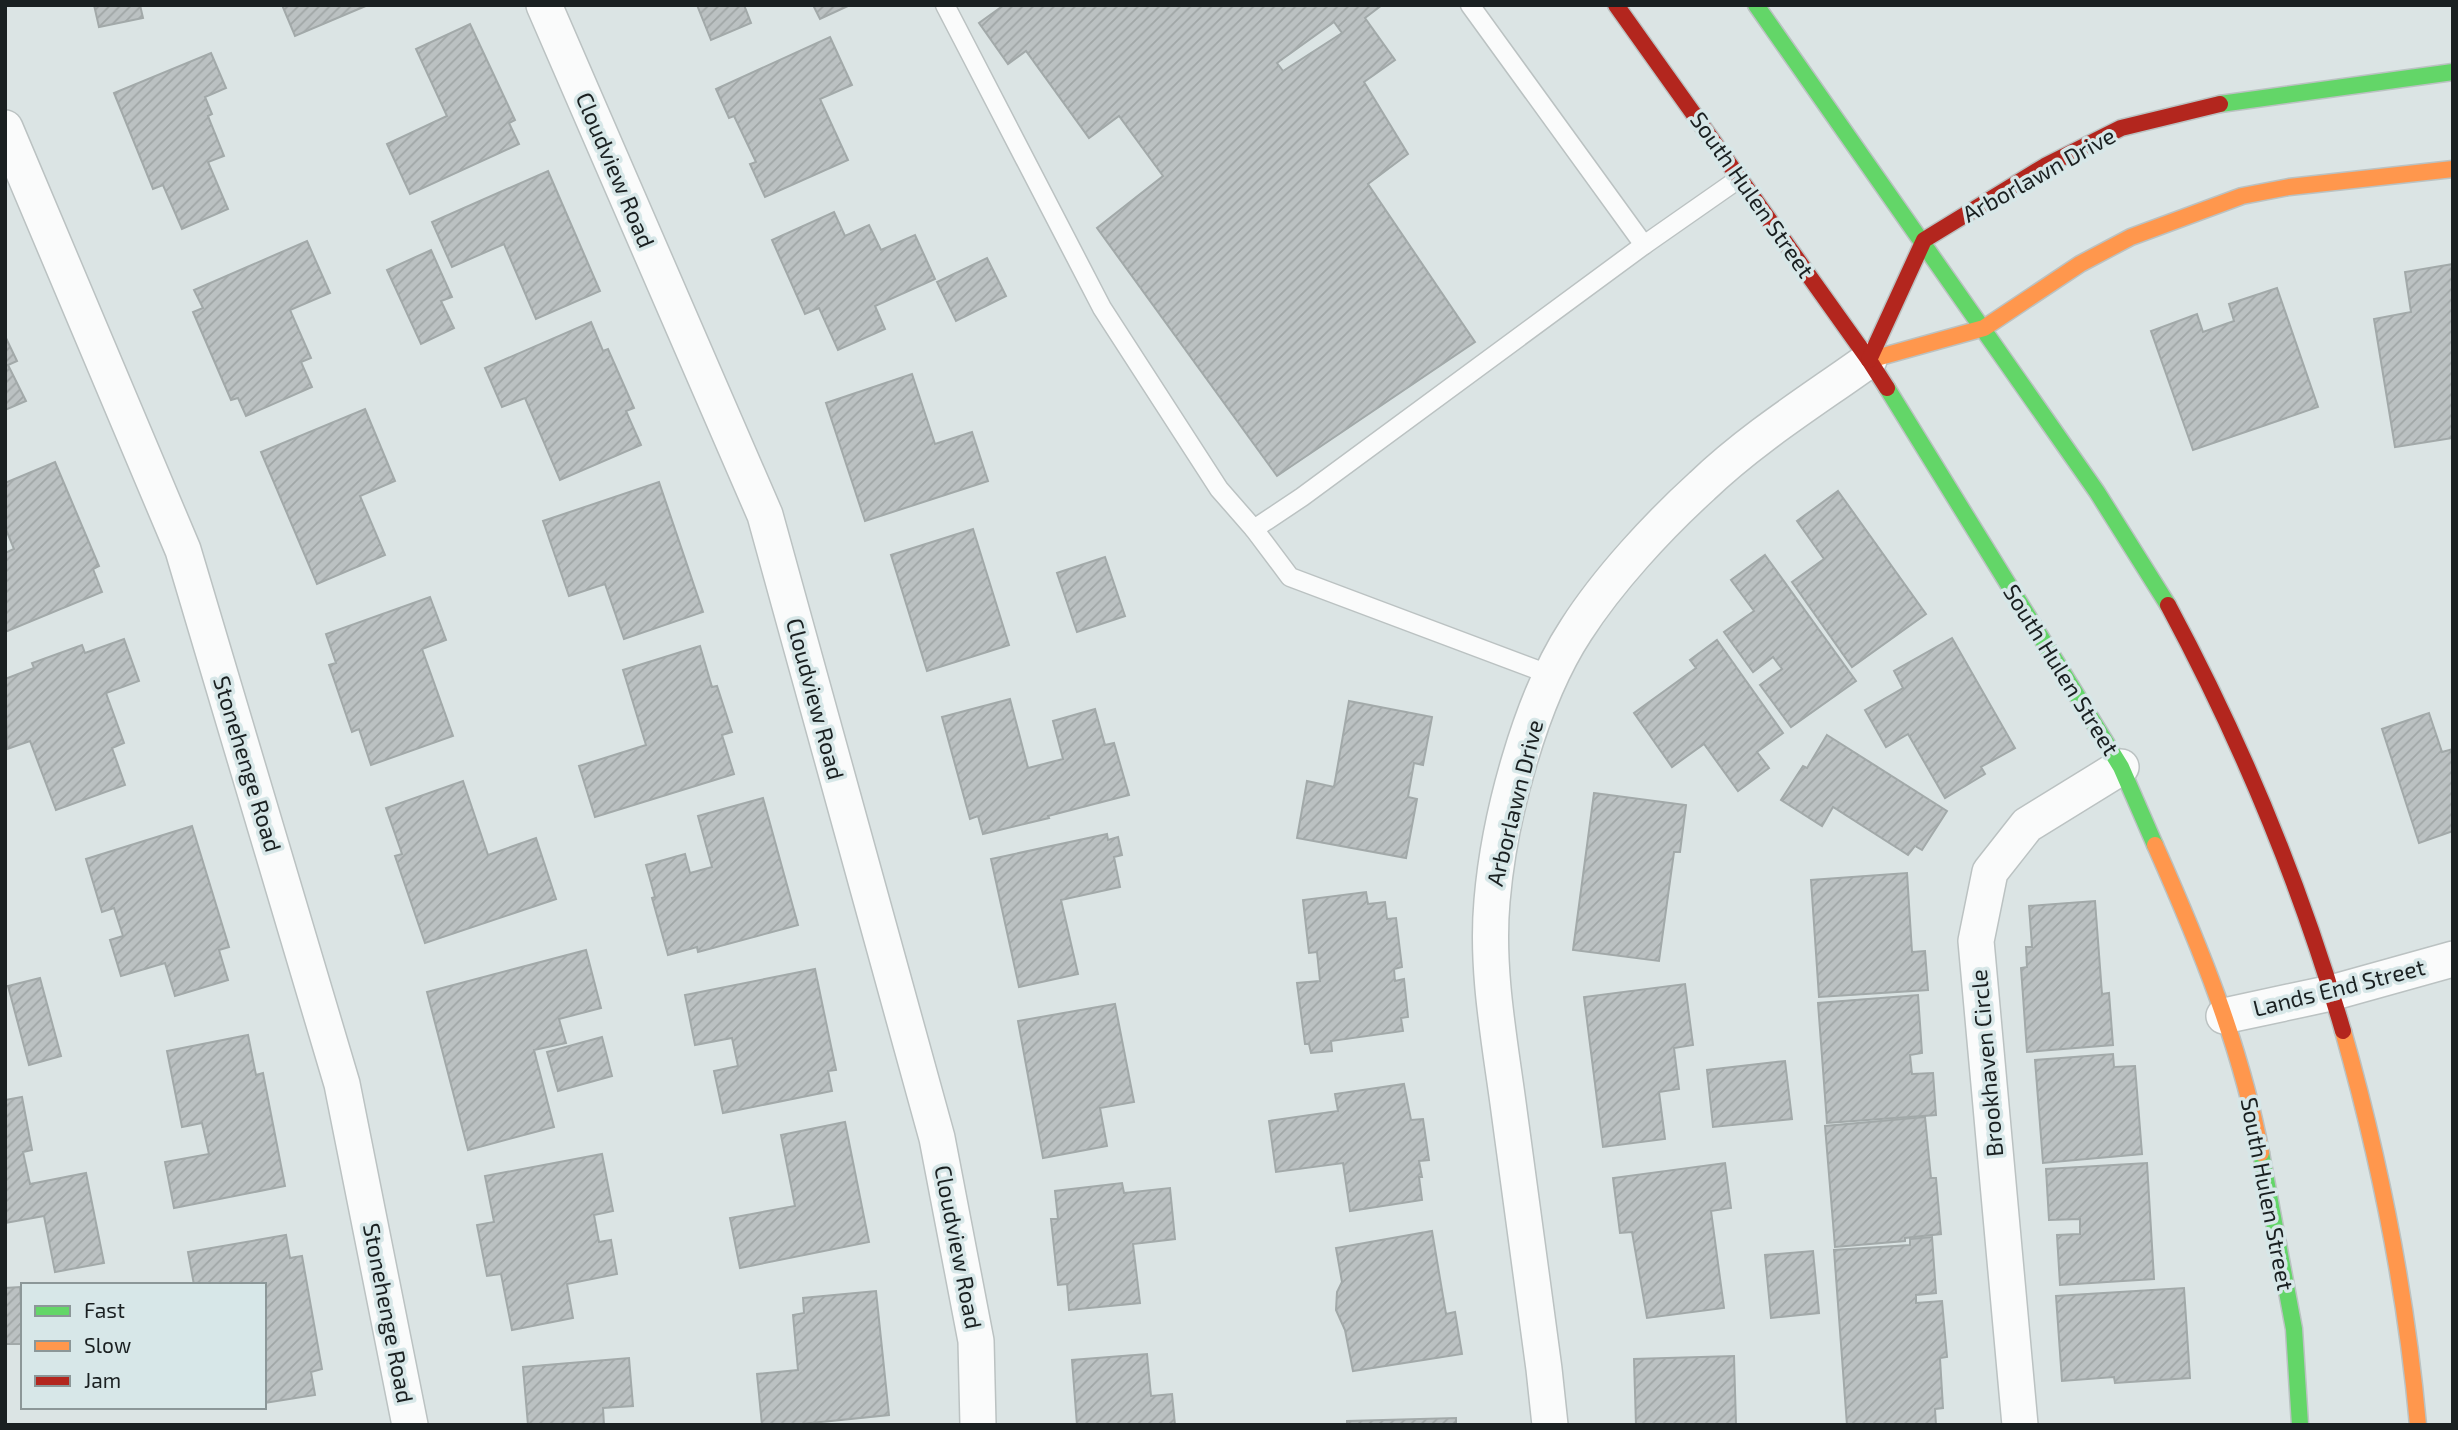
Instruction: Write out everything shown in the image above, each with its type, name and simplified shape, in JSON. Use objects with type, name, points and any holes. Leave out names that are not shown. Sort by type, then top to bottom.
[{"type":"main road","name":"South Hulen Street","points":[[1616,5],[1869,360],[2120,767],[2194,934],[2224,1016],[2255,1116],[2292,1316],[2300,1425]]},
{"type":"main road","points":[[1756,5],[1924,240],[2135,549],[2190,646],[2266,806],[2299,891],[2364,1102],[2401,1274],[2418,1425]]},
{"type":"main road","name":"Arborlawn Drive","points":[[1869,360],[1924,240],[2045,166],[2121,128],[2235,100],[2453,72]]},
{"type":"main road","name":"Arborlawn Drive","points":[[1869,360],[1984,328],[2080,264],[2131,237],[2242,196],[2289,187],[2453,169]]},
{"type":"street","name":"Cloudview Road","points":[[544,5],[765,515],[937,1138],[976,1341],[978,1425]]},
{"type":"street","name":"Stonehenge Road","points":[[5,128],[183,550],[342,1084],[410,1425]]},
{"type":"street","name":"Arborlawn Drive","points":[[1550,1425],[1491,961],[1491,903],[1498,852],[1532,721],[1551,675],[1576,629],[1659,527],[1735,456],[1869,360]]},
{"type":"street","name":"Brookhaven Circle","points":[[2020,1425],[1976,941],[1990,872],[2027,825],[2120,767]]},
{"type":"street","name":"Lands End Street","points":[[2224,1016],[2331,993],[2453,959]]},
{"type":"lane","points":[[945,5],[1102,308],[1219,489],[1254,529],[1290,577],[1551,675]]},
{"type":"lane","points":[[1470,5],[1644,245]]},
{"type":"lane","points":[[1254,529],[1303,497],[1644,245],[1740,178]]},
{"type":"building","points":[[94,5],[140,5],[143,18],[99,27]]},
{"type":"building","points":[[282,5],[368,5],[295,36]]},
{"type":"building","points":[[697,5],[744,5],[751,23],[711,40]]},
{"type":"building","points":[[813,5],[850,5],[820,19]]},
{"type":"building","points":[[1004,5],[1382,5],[1365,18],[1395,60],[1364,82],[1408,154],[1368,184],[1475,342],[1277,476],[1097,228],[1163,176],[1119,116],[1089,138],[1026,51],[1008,64],[979,23]],"holes":[[[1334,22],[1342,33],[1283,71],[1277,63]]]},
{"type":"building","points":[[470,24],[515,120],[509,123],[519,144],[410,194],[387,144],[447,116],[416,49]]},
{"type":"building","points":[[830,37],[852,85],[820,99],[848,160],[765,197],[750,164],[756,162],[734,116],[729,118],[716,89]]},
{"type":"building","points":[[211,53],[226,88],[205,97],[212,114],[208,116],[224,156],[208,162],[228,209],[182,229],[163,185],[153,189],[114,93]]},
{"type":"building","points":[[548,171],[600,291],[536,319],[504,244],[452,267],[432,222]]},
{"type":"building","points":[[834,212],[845,236],[869,225],[881,250],[915,235],[935,279],[875,306],[885,329],[838,350],[819,308],[805,314],[772,240]]},
{"type":"building","points":[[307,241],[330,293],[290,310],[311,358],[301,362],[312,387],[246,416],[238,398],[231,400],[193,312],[203,308],[194,290]]},
{"type":"building","points":[[431,250],[452,297],[441,301],[454,328],[421,344],[387,270]]},
{"type":"building","points":[[987,258],[1006,296],[956,321],[937,282]]},
{"type":"building","points":[[2453,264],[2453,438],[2395,447],[2374,319],[2411,312],[2405,272]]},
{"type":"building","points":[[2277,288],[2318,407],[2193,450],[2151,331],[2197,314],[2203,332],[2234,321],[2229,304]]},
{"type":"building","points":[[591,322],[603,351],[608,349],[634,408],[626,411],[641,445],[560,480],[525,398],[502,407],[485,368]]},
{"type":"building","points":[[5,336],[17,361],[8,365],[26,401],[5,410]]},
{"type":"building","points":[[912,374],[935,444],[972,432],[988,481],[865,521],[826,403]]},
{"type":"building","points":[[365,409],[395,481],[360,496],[385,555],[317,584],[261,452]]},
{"type":"building","points":[[55,462],[99,566],[93,569],[102,592],[5,632],[5,553],[14,549],[5,527],[5,483]]},
{"type":"building","points":[[659,482],[703,612],[624,639],[605,584],[569,596],[543,521]]},
{"type":"building","points":[[1838,491],[1926,614],[1852,667],[1792,582],[1824,559],[1797,521]]},
{"type":"building","points":[[973,529],[1009,645],[927,671],[891,555]]},
{"type":"building","points":[[1765,555],[1856,681],[1791,727],[1760,685],[1782,669],[1773,657],[1753,672],[1724,632],[1754,611],[1731,580]]},
{"type":"building","points":[[1105,557],[1125,616],[1077,632],[1057,573]]},
{"type":"building","points":[[430,597],[446,640],[422,649],[453,736],[371,765],[359,729],[352,732],[329,665],[336,663],[326,634]]},
{"type":"building","points":[[1952,638],[2015,748],[1981,767],[1985,774],[1945,798],[1908,734],[1886,747],[1865,710],[1903,688],[1894,671]]},
{"type":"building","points":[[124,639],[139,681],[106,693],[124,743],[112,748],[125,785],[56,810],[30,741],[7,749],[5,679],[34,668],[32,663],[82,645],[85,653]]},
{"type":"building","points":[[1717,640],[1783,733],[1757,752],[1769,768],[1738,791],[1704,744],[1672,767],[1634,713],[1696,668],[1690,660]]},
{"type":"building","points":[[700,646],[712,687],[717,686],[732,732],[722,735],[734,774],[595,817],[579,766],[646,745],[623,670]]},
{"type":"building","points":[[1010,699],[1028,768],[1063,759],[1053,721],[1095,709],[1105,745],[1114,743],[1129,795],[983,834],[978,816],[970,819],[942,717]]},
{"type":"building","points":[[1349,701],[1432,717],[1423,765],[1414,763],[1408,797],[1417,799],[1406,858],[1297,838],[1307,781],[1334,787]]},
{"type":"building","points":[[2429,713],[2442,752],[2453,749],[2453,831],[2419,843],[2382,729]]},
{"type":"building","points":[[1827,735],[1947,811],[1922,850],[1915,846],[1908,855],[1833,807],[1822,826],[1781,800],[1803,766],[1807,768]]},
{"type":"building","points":[[463,781],[488,855],[536,838],[556,899],[425,943],[395,856],[402,854],[386,808]]},
{"type":"building","points":[[1594,793],[1686,805],[1680,852],[1674,852],[1659,961],[1573,950]]},
{"type":"building","points":[[763,798],[798,925],[698,952],[697,947],[668,955],[646,865],[685,854],[690,873],[712,867],[698,816]]},
{"type":"building","points":[[192,826],[229,947],[219,950],[228,980],[175,996],[165,963],[121,976],[110,940],[123,936],[114,908],[102,912],[86,859]]},
{"type":"building","points":[[1107,834],[1108,840],[1118,837],[1122,855],[1114,857],[1120,887],[1061,900],[1078,974],[1019,987],[991,859]]},
{"type":"building","points":[[1907,873],[1912,952],[1925,951],[1928,990],[1819,997],[1811,880]]},
{"type":"building","points":[[1366,892],[1368,904],[1385,902],[1387,919],[1396,918],[1402,967],[1394,969],[1395,981],[1404,979],[1408,1017],[1401,1018],[1403,1031],[1331,1041],[1332,1051],[1311,1053],[1309,1044],[1305,1044],[1297,983],[1320,981],[1317,952],[1309,953],[1303,900]]},
{"type":"building","points":[[2095,901],[2102,994],[2109,993],[2113,1045],[2027,1052],[2021,968],[2027,967],[2026,947],[2032,947],[2029,906]]},
{"type":"building","points":[[586,950],[601,1008],[559,1019],[566,1043],[534,1050],[554,1127],[468,1150],[427,992]]},
{"type":"building","points":[[815,969],[836,1070],[828,1071],[832,1091],[723,1113],[714,1071],[738,1066],[732,1038],[695,1045],[685,995]]},
{"type":"building","points":[[40,978],[61,1056],[29,1065],[8,986]]},
{"type":"building","points":[[1685,984],[1693,1045],[1674,1048],[1679,1089],[1659,1092],[1665,1139],[1603,1147],[1584,997]]},
{"type":"building","points":[[1918,995],[1922,1053],[1910,1055],[1912,1074],[1933,1073],[1936,1115],[1827,1123],[1818,1003]]},
{"type":"building","points":[[1115,1004],[1134,1102],[1100,1108],[1107,1146],[1043,1158],[1018,1021]]},
{"type":"building","points":[[248,1035],[256,1075],[263,1073],[285,1186],[174,1208],[165,1162],[209,1154],[202,1123],[182,1127],[167,1051]]},
{"type":"building","points":[[602,1037],[612,1076],[558,1091],[547,1052]]},
{"type":"building","points":[[2113,1054],[2114,1067],[2135,1066],[2142,1154],[2043,1163],[2035,1060]]},
{"type":"building","points":[[1785,1061],[1792,1119],[1713,1127],[1707,1070]]},
{"type":"building","points":[[1404,1084],[1411,1120],[1423,1119],[1429,1160],[1419,1161],[1422,1200],[1350,1211],[1343,1163],[1276,1172],[1269,1121],[1338,1111],[1335,1094]]},
{"type":"building","points":[[22,1097],[32,1150],[23,1152],[30,1184],[86,1173],[104,1263],[55,1272],[44,1216],[5,1223],[5,1100]]},
{"type":"building","points":[[1925,1117],[1931,1178],[1936,1178],[1941,1234],[1905,1238],[1905,1241],[1835,1247],[1825,1126]]},
{"type":"building","points":[[845,1122],[869,1242],[740,1268],[730,1218],[795,1206],[781,1135]]},
{"type":"building","points":[[602,1154],[613,1211],[594,1215],[599,1242],[611,1240],[617,1274],[567,1284],[573,1318],[512,1330],[501,1274],[487,1276],[477,1225],[494,1222],[485,1176]]},
{"type":"building","points":[[1725,1163],[1731,1208],[1711,1211],[1724,1308],[1647,1318],[1632,1232],[1620,1233],[1613,1178]]},
{"type":"building","points":[[2147,1163],[2154,1279],[2060,1285],[2057,1235],[2080,1234],[2080,1219],[2049,1220],[2046,1169]]},
{"type":"building","points":[[1122,1183],[1124,1193],[1170,1188],[1175,1239],[1133,1244],[1140,1303],[1069,1310],[1067,1284],[1058,1285],[1051,1219],[1058,1219],[1055,1191]]},
{"type":"building","points":[[1432,1231],[1446,1314],[1455,1312],[1462,1354],[1353,1371],[1345,1330],[1336,1310],[1337,1292],[1342,1282],[1336,1248]]},
{"type":"building","points":[[286,1235],[290,1258],[302,1256],[322,1369],[311,1372],[315,1395],[266,1403],[266,1283],[194,1283],[188,1252]]},
{"type":"building","points":[[1932,1237],[1936,1293],[1916,1295],[1916,1303],[1942,1301],[1947,1357],[1940,1358],[1943,1408],[1935,1409],[1936,1425],[1847,1425],[1834,1250],[1910,1245],[1910,1239]]},
{"type":"building","points":[[1813,1251],[1819,1313],[1771,1318],[1765,1255]]},
{"type":"building","points":[[20,1287],[21,1344],[5,1344],[5,1288]]},
{"type":"building","points":[[2184,1288],[2190,1378],[2115,1383],[2114,1377],[2062,1381],[2056,1296]]},
{"type":"building","points":[[876,1291],[889,1415],[792,1425],[762,1425],[757,1374],[798,1370],[793,1315],[804,1313],[803,1298]]},
{"type":"building","points":[[1147,1354],[1151,1396],[1172,1394],[1175,1425],[1077,1425],[1072,1360]]},
{"type":"building","points":[[1734,1356],[1736,1425],[1636,1425],[1634,1359]]},
{"type":"building","points":[[629,1358],[633,1406],[603,1408],[604,1425],[528,1425],[523,1367]]},
{"type":"building","points":[[1456,1418],[1456,1425],[1347,1425],[1347,1421]]},
{"type":"traffic: fast","points":[[1756,5],[2097,492],[2168,605]]},
{"type":"traffic: fast","points":[[2220,104],[2453,72]]},
{"type":"traffic: fast","points":[[1887,388],[2121,767],[2155,845]]},
{"type":"traffic: fast","points":[[2261,1153],[2294,1329],[2300,1425]]},
{"type":"traffic: slow","points":[[1869,360],[1984,328],[2080,264],[2131,237],[2242,196],[2289,187],[2453,169]]},
{"type":"traffic: slow","points":[[2155,845],[2217,996],[2253,1113],[2261,1153]]},
{"type":"traffic: slow","points":[[2343,1031],[2369,1129],[2390,1226],[2418,1425]]},
{"type":"traffic: jam","points":[[1616,5],[1887,388]]},
{"type":"traffic: jam","points":[[1869,360],[1924,240],[2045,166],[2121,128],[2220,104]]},
{"type":"traffic: jam","points":[[2168,605],[2220,708],[2267,814],[2308,921],[2343,1031]]}]
